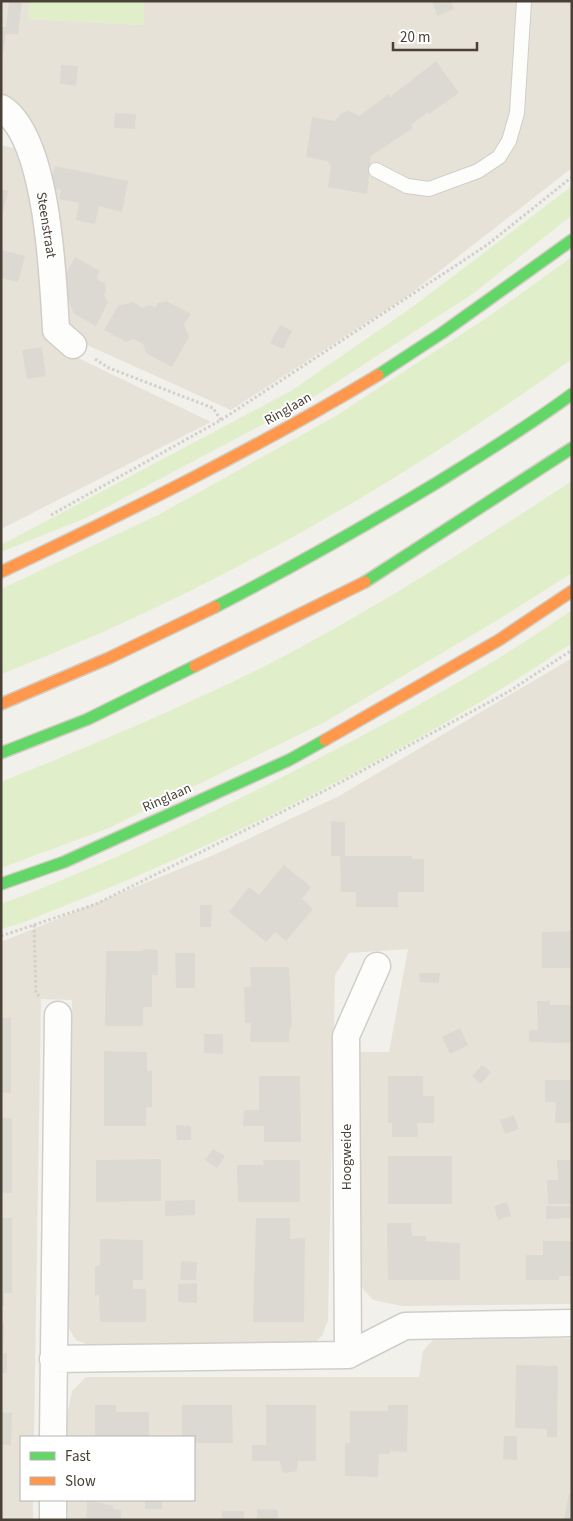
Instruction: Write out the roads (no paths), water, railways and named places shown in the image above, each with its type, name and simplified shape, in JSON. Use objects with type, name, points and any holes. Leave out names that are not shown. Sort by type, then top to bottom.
[{"type":"main road","name":"Ringlaan","points":[[1,572],[140,507],[280,431],[399,362],[572,240]]},
{"type":"main road","points":[[1,704],[66,679],[210,611],[340,540],[455,471],[572,394]]},
{"type":"main road","points":[[1,753],[88,719],[369,580],[572,448]]},
{"type":"main road","name":"Ringlaan","points":[[1,884],[64,862],[288,760],[499,640],[572,591]]},
{"type":"street","name":"Steenstraat","points":[[1,108],[11,114],[26,140],[40,186],[50,238],[56,330],[73,345]]},
{"type":"street","name":"Hoogweide","points":[[348,1355],[346,1036],[377,966]]},
{"type":"street","points":[[53,1436],[58,1015]]},
{"type":"street","points":[[53,1359],[348,1355],[405,1326],[572,1323]]},
{"type":"street","points":[[53,1501],[53,1520]]},
{"type":"lane","points":[[376,170],[407,186],[429,188],[478,171],[499,157],[509,141],[517,112],[524,1]]}]
